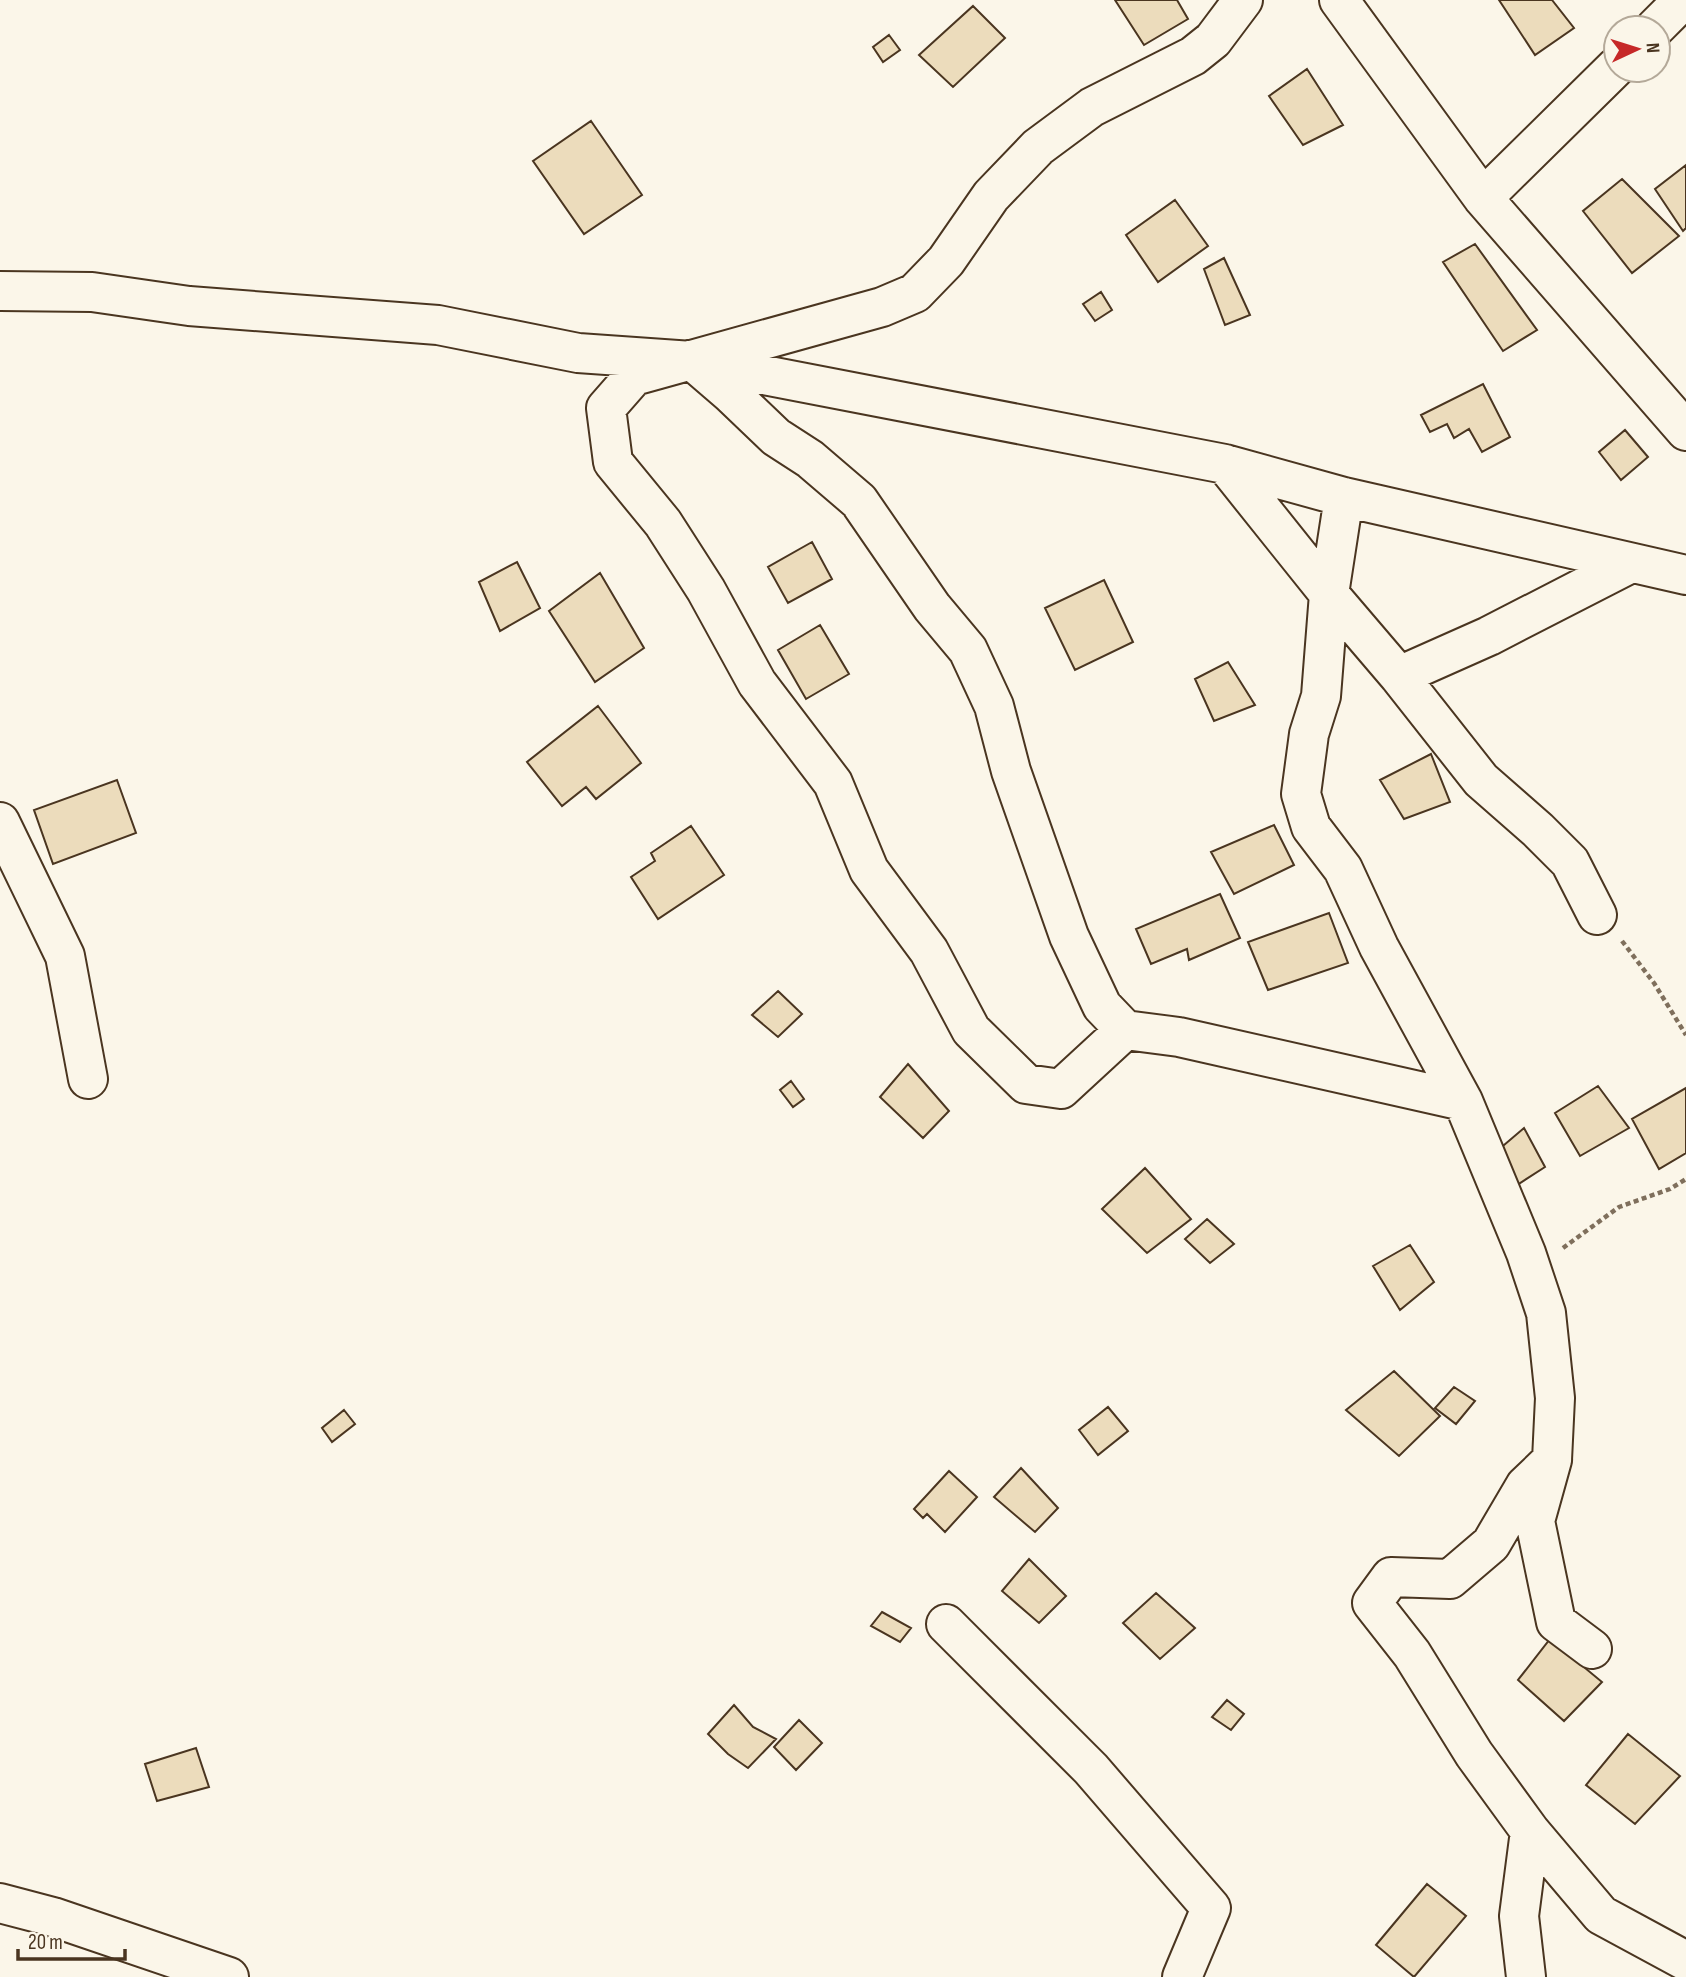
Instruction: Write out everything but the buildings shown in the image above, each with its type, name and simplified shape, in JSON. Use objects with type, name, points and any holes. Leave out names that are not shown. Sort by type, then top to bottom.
[{"type":"street","points":[[1125,1030],[1061,1089],[1026,1084],[971,1030],[929,951],[869,870],[833,783],[757,683],[706,590],[663,523],[613,463],[606,408],[634,376],[882,307],[915,293],[946,261],[991,196],[1038,147],[1092,107],[1193,56],[1213,40],[1243,0]]},
{"type":"street","points":[[1339,0],[1483,198],[1686,431]]},
{"type":"street","points":[[1670,14],[1683,2]]},
{"type":"street","points":[[1483,198],[1602,80]]},
{"type":"street","points":[[0,291],[92,292],[190,306],[438,325],[578,353],[692,361],[1225,464],[1344,497],[1686,575]]},
{"type":"street","points":[[692,361],[776,437],[810,459],[859,501],[932,607],[968,650],[994,706],[1011,771],[1069,936],[1102,1006],[1125,1030],[1179,1037],[1463,1101]]},
{"type":"street","points":[[1225,464],[1481,780],[1570,862],[1597,915]]},
{"type":"street","points":[[1344,497],[1329,594],[1321,696],[1309,734],[1301,794],[1311,827],[1343,870],[1379,947],[1463,1101],[1534,1276],[1546,1313],[1555,1398],[1552,1460],[1535,1521],[1556,1622],[1592,1649]]},
{"type":"street","points":[[1399,676],[1489,636],[1631,563]]},
{"type":"street","points":[[0,822],[65,956],[88,1079]]},
{"type":"street","points":[[1552,1460],[1525,1486],[1491,1544],[1450,1579],[1391,1577],[1372,1603],[1412,1654],[1474,1754],[1530,1830],[1601,1915],[1686,1961]]},
{"type":"street","points":[[946,1624],[1091,1769],[1210,1909],[1182,1977]]},
{"type":"street","points":[[1526,1977],[1519,1916],[1530,1830]]},
{"type":"street","points":[[0,1903],[53,1917],[229,1977]]},
{"type":"path","points":[[1597,915],[1654,983],[1686,1035]]},
{"type":"path","points":[[1534,1276],[1558,1251],[1619,1207],[1670,1189],[1686,1179]]}]
